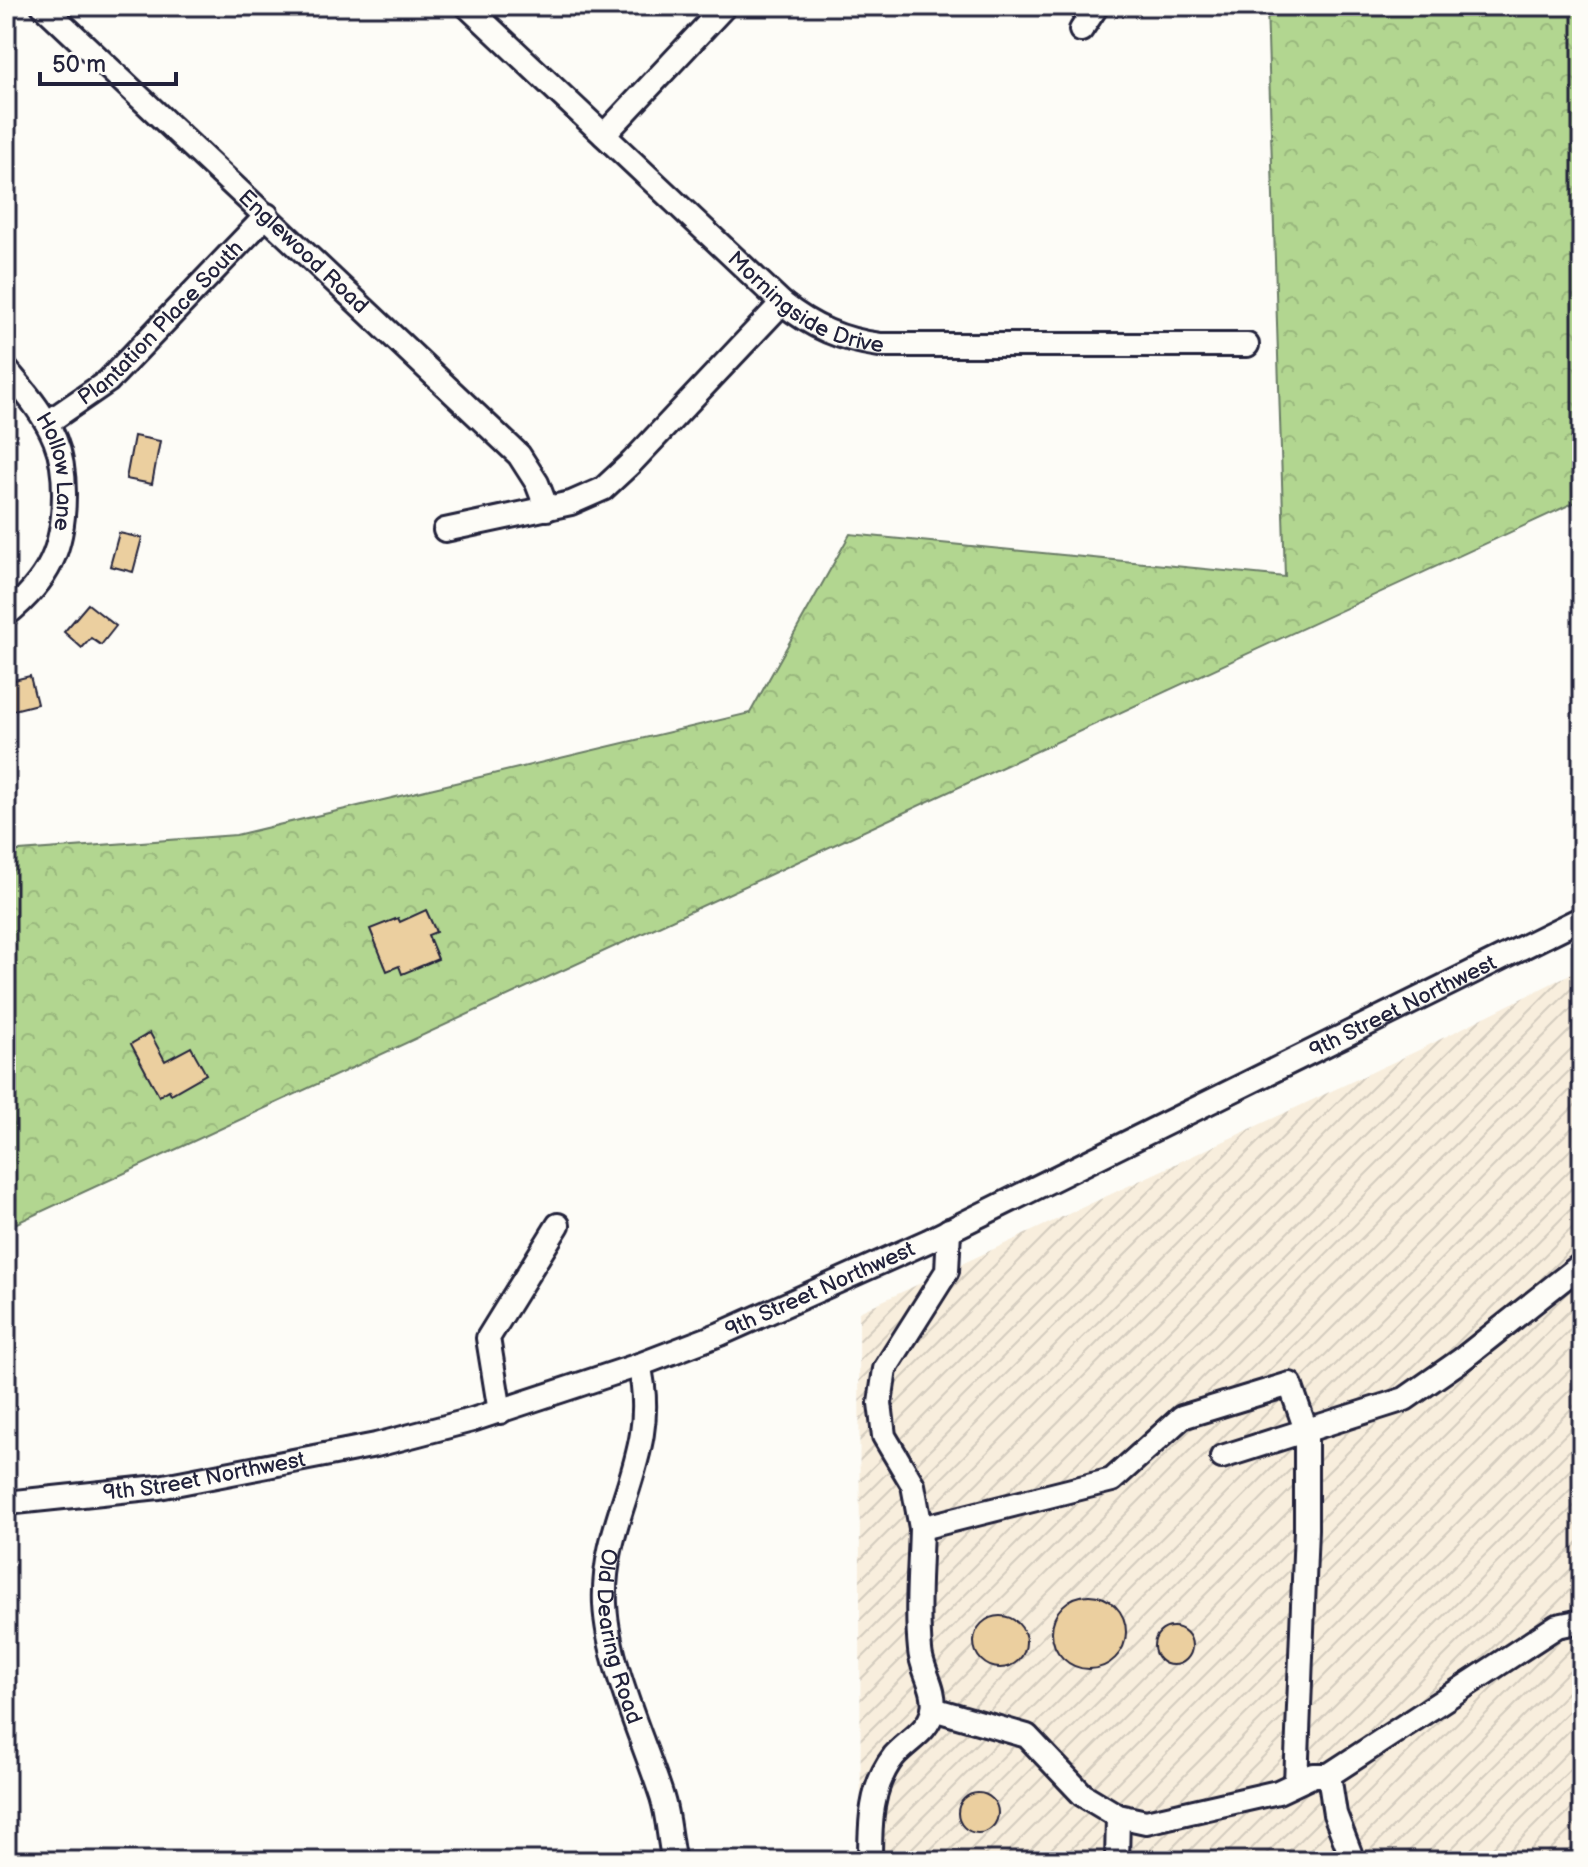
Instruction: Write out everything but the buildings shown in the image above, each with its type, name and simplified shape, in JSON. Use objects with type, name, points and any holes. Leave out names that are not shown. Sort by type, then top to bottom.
[{"type":"street","name":"Englewood Road","points":[[43,6],[519,455],[537,483],[547,509]]},
{"type":"street","name":"Morningside Drive","points":[[467,6],[782,303],[801,319],[827,332],[857,342],[880,345],[1247,345]]},
{"type":"street","points":[[604,135],[725,6]]},
{"type":"street","points":[[1081,30],[1097,6]]},
{"type":"street","name":"Plantation Place South","points":[[47,423],[108,381],[267,215]]},
{"type":"street","points":[[445,530],[547,509],[588,496],[615,479],[782,303]]},
{"type":"street","name":"Hollow Lane","points":[[6,369],[47,423],[56,442],[63,471],[64,521],[56,555],[38,584],[6,615]]},
{"type":"street","name":"9th Street Northwest","points":[[6,1503],[159,1487],[376,1445],[500,1412],[639,1365],[845,1280],[1582,918]]},
{"type":"street","points":[[500,1412],[488,1338],[558,1225]]},
{"type":"street","points":[[870,1861],[869,1820],[882,1775],[896,1754],[926,1726],[933,1709],[932,1691],[920,1654],[921,1528],[913,1485],[884,1436],[880,1403],[885,1369],[947,1271],[949,1230]]},
{"type":"street","points":[[1222,1457],[1405,1399],[1428,1385],[1582,1264]]},
{"type":"street","name":"Old Dearing Road","points":[[639,1365],[645,1404],[641,1449],[609,1547],[605,1606],[620,1677],[663,1799],[673,1857]]},
{"type":"street","points":[[921,1528],[1112,1480],[1182,1417],[1290,1384],[1306,1430],[1306,1529],[1296,1783]]},
{"type":"street","points":[[933,1709],[1027,1736],[1083,1795],[1118,1816],[1146,1822],[1278,1792],[1314,1775],[1329,1775],[1557,1626],[1582,1621]]},
{"type":"street","points":[[1329,1775],[1335,1814],[1353,1861]]},
{"type":"street","points":[[1117,1861],[1118,1816]]},
{"type":"shaded area","points":[[1582,968],[1582,1861],[861,1861],[859,1312],[1417,1051]]},
{"type":"green space","points":[[1267,6],[1582,6],[1582,499],[6,1228],[6,852],[236,835],[750,713],[850,534],[1285,577]]}]
